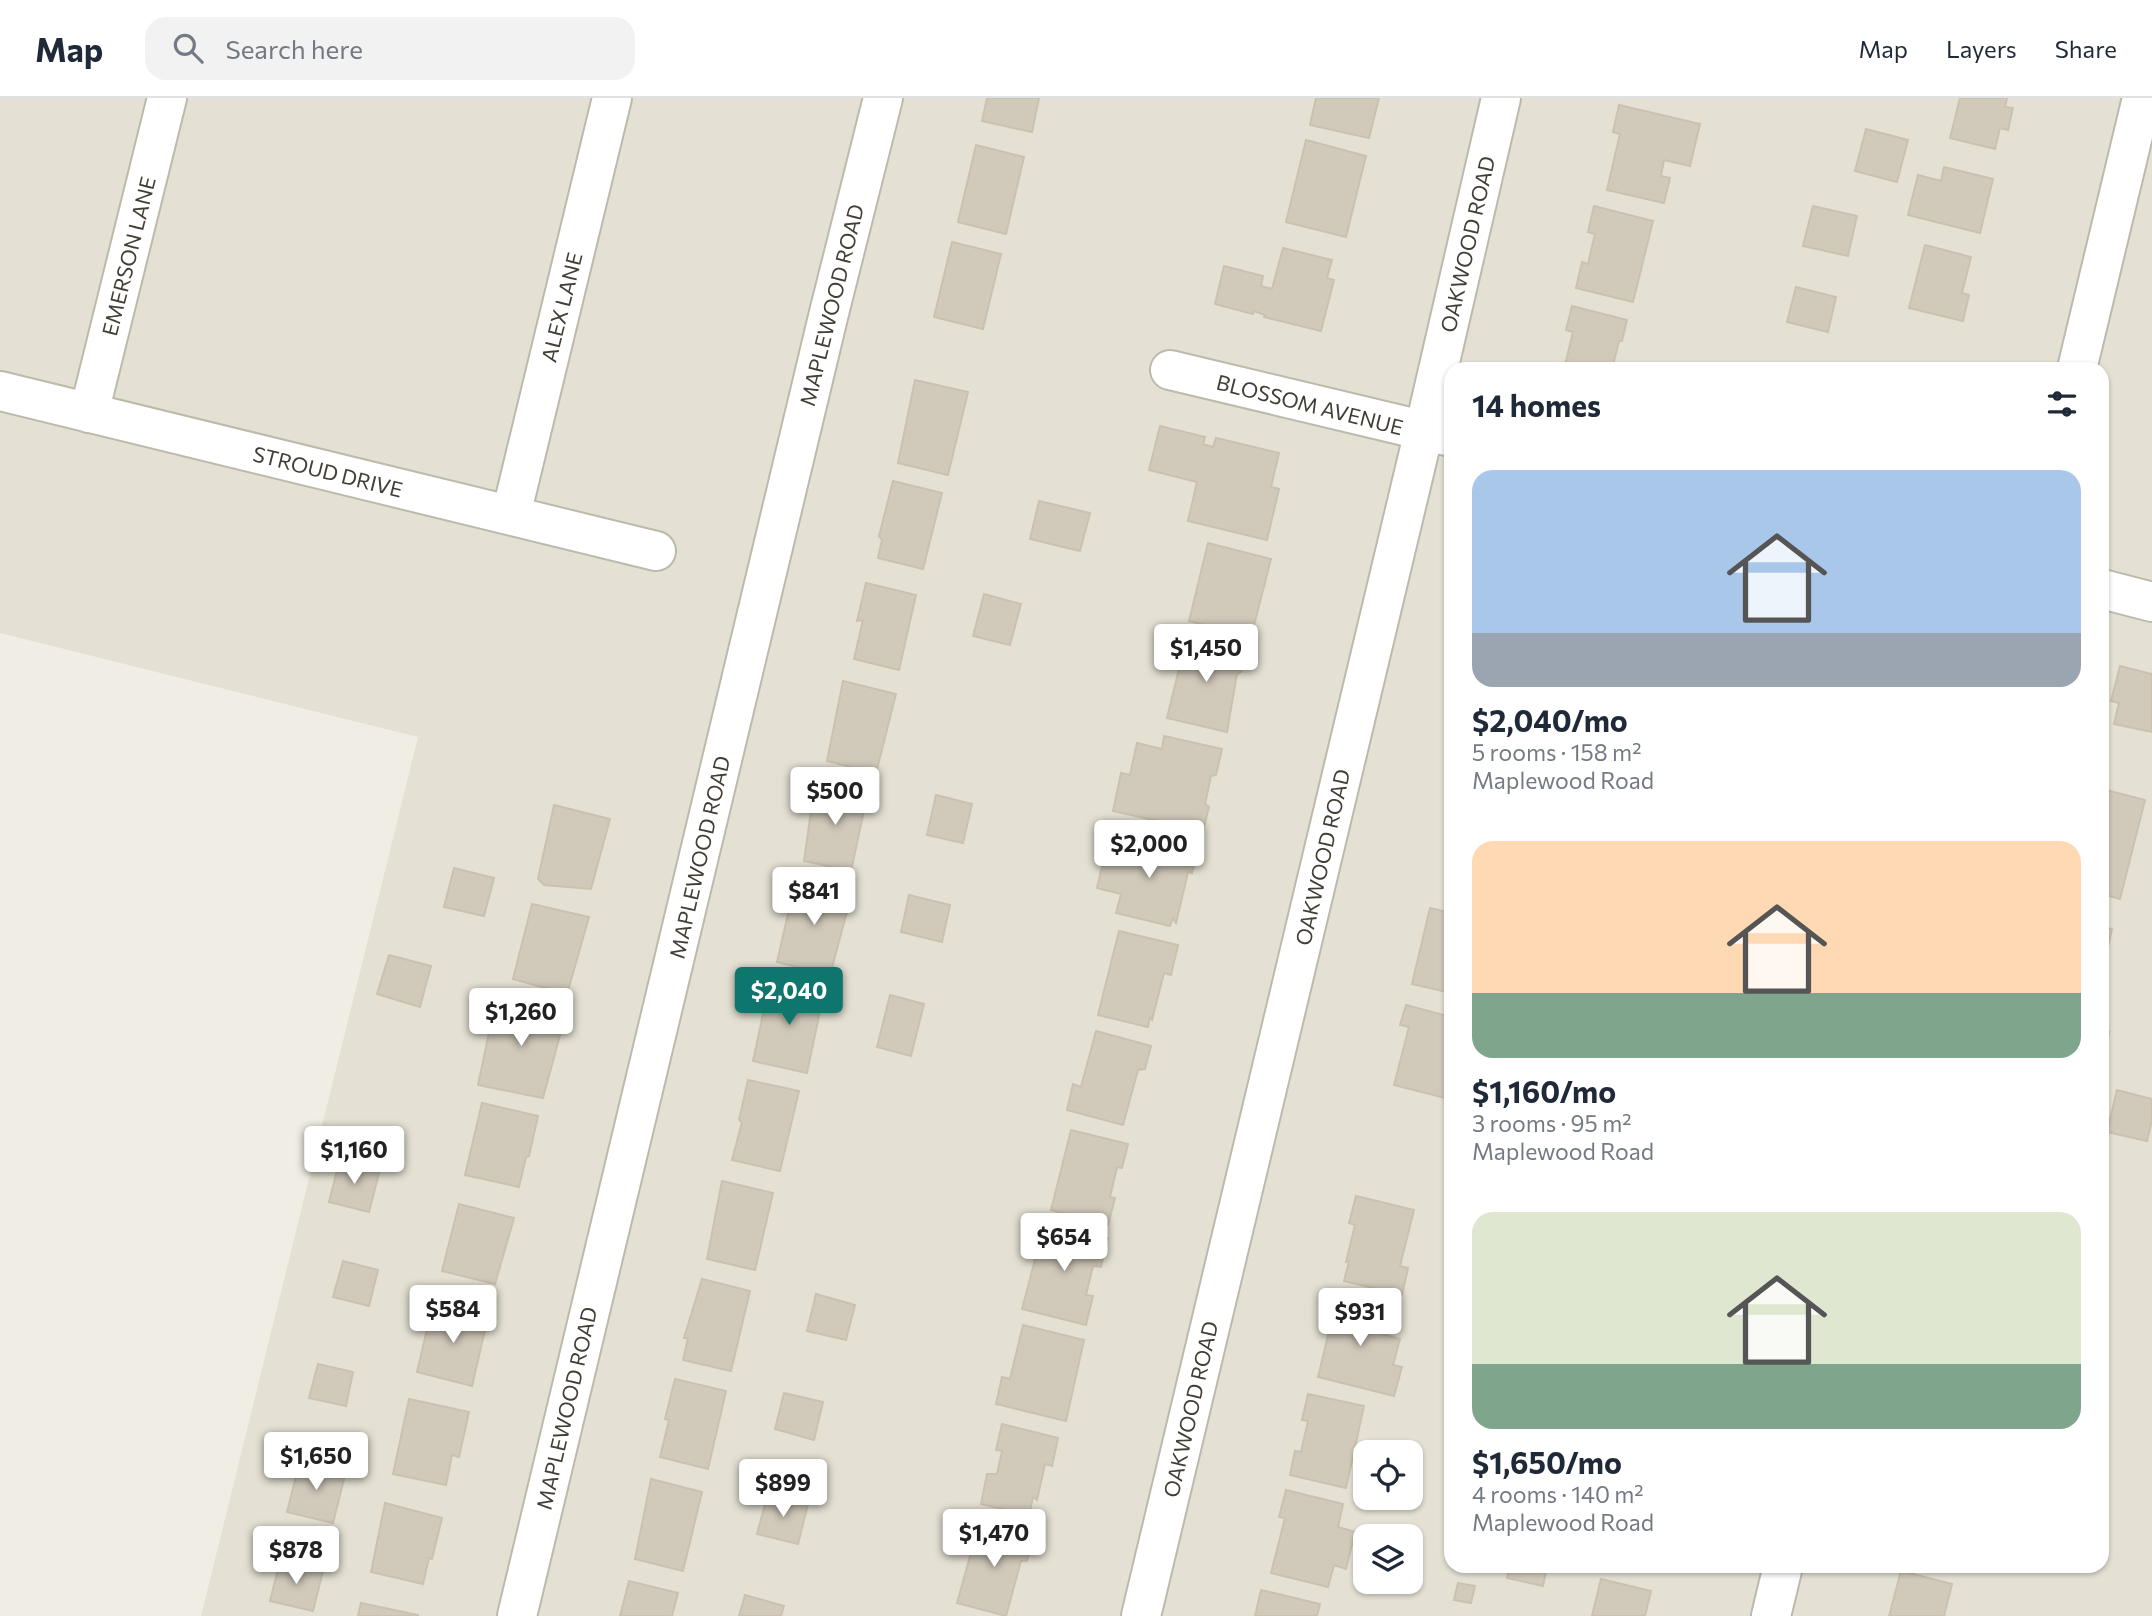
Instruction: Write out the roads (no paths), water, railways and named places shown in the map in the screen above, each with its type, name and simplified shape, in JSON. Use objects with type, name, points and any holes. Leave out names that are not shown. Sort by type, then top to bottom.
[{"type":"street","name":"EMERSON LANE","points":[[89,413],[167,98]]},
{"type":"street","name":"ALEX LANE","points":[[511,515],[612,98]]},
{"type":"street","name":"MAPLEWOOD ROAD","points":[[517,1616],[828,317],[883,98]]},
{"type":"street","name":"OAKWOOD ROAD","points":[[1451,362],[1501,98]]},
{"type":"street","points":[[2079,362],[2142,98]]},
{"type":"street","name":"BLOSSOM AVENUE","points":[[1170,370],[1437,434]]},
{"type":"street","name":"STROUD DRIVE","points":[[0,391],[656,551]]},
{"type":"street","name":"OAKWOOD ROAD","points":[[1141,1616],[1444,397]]},
{"type":"street","points":[[2109,591],[2152,602]]},
{"type":"street","points":[[1771,1616],[1781,1573]]}]
